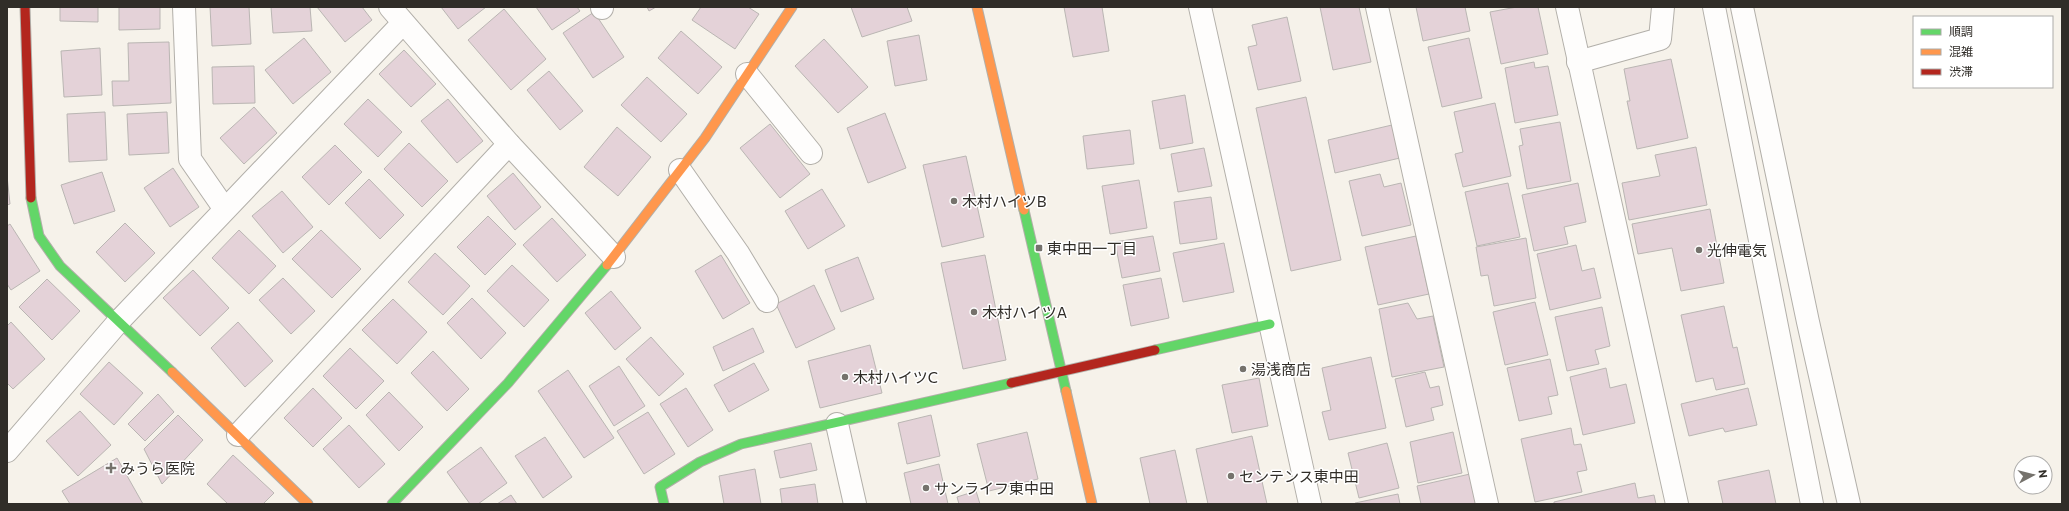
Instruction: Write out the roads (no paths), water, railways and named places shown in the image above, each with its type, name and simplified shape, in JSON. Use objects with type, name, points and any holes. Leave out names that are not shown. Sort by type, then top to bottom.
[{"type":"street","points":[[24,7],[31,200],[39,236],[60,266],[238,435],[308,504]]},
{"type":"street","points":[[184,7],[190,159],[224,208]]},
{"type":"street","points":[[395,503],[508,383],[614,256],[705,138],[792,7]]},
{"type":"street","points":[[978,7],[1092,504]]},
{"type":"street","points":[[1200,7],[1310,504]]},
{"type":"street","points":[[1377,7],[1487,504]]},
{"type":"street","points":[[1567,7],[1677,504]]},
{"type":"street","points":[[1578,62],[1660,39],[1663,7]]},
{"type":"street","points":[[1714,7],[1812,504]]},
{"type":"street","points":[[1742,7],[1808,322],[1849,504]]},
{"type":"street","points":[[9,442],[224,208],[397,15],[509,144],[614,256]]},
{"type":"street","points":[[747,74],[811,153]]},
{"type":"street","points":[[238,435],[509,144]]},
{"type":"street","points":[[680,170],[738,253],[767,301]]},
{"type":"street","points":[[664,504],[660,487],[700,462],[741,444],[837,424],[1062,373],[1270,324]]},
{"type":"street","points":[[837,424],[855,504]]},
{"type":"place","name":"木村ハイツB","points":[[954,201]]},
{"type":"place","name":"東中田一丁目","points":[[1039,248]]},
{"type":"place","name":"光伸電気","points":[[1699,250]]},
{"type":"place","name":"木村ハイツA","points":[[974,312]]},
{"type":"place","name":"湯浅商店","points":[[1243,369]]},
{"type":"place","name":"木村ハイツC","points":[[845,377]]},
{"type":"place","name":"みうら医院","points":[[111,468]]},
{"type":"place","name":"センテンス東中田","points":[[1231,476]]},
{"type":"place","name":"サンライフ東中田","points":[[926,488]]}]
